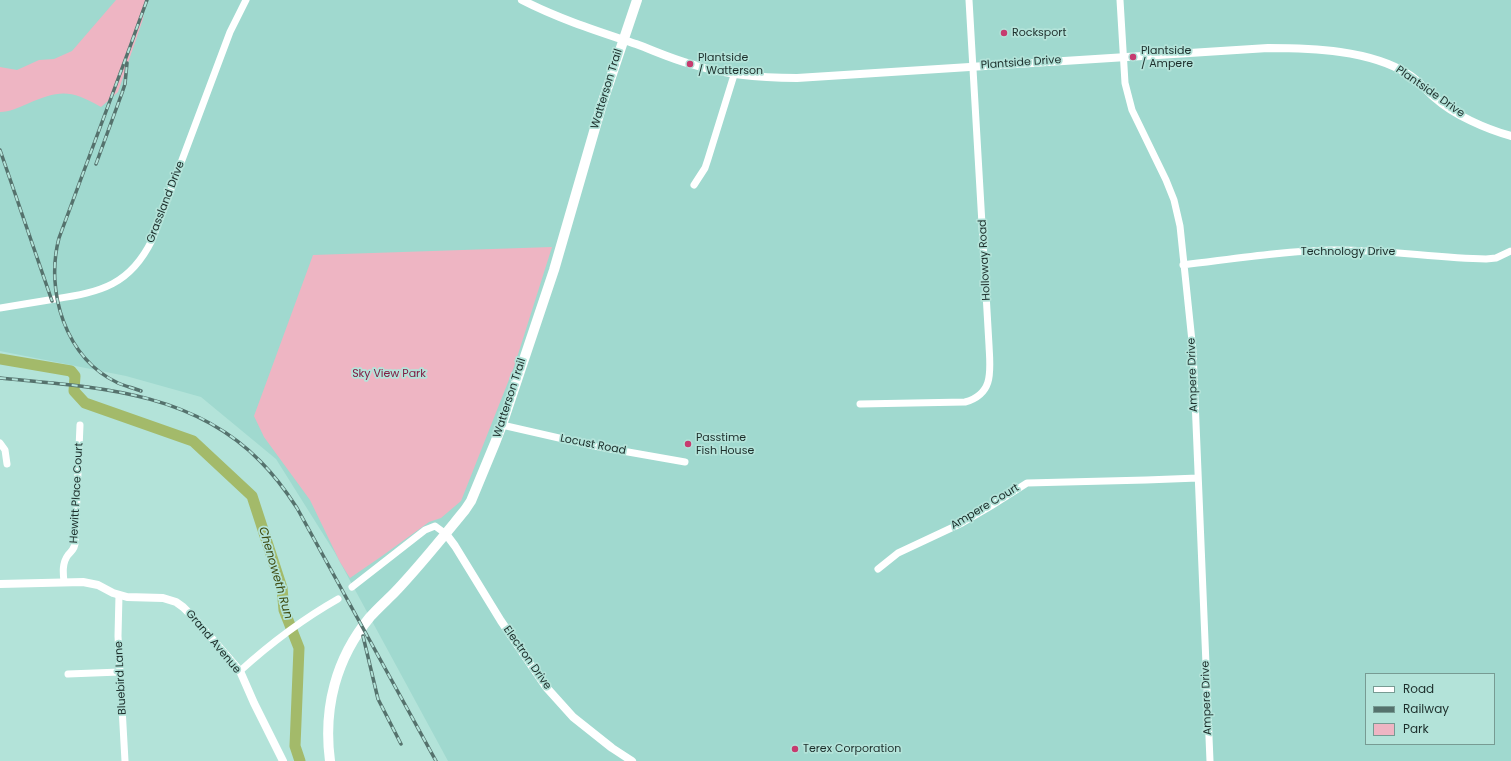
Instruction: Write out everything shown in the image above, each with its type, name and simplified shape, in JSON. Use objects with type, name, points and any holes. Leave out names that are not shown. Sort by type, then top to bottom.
[{"type":"main road","name":"Watterson Trail","points":[[330,761],[328,745],[328,714],[334,683],[344,658],[363,626],[446,534],[471,501],[495,443],[554,270],[602,104],[622,40],[637,0]]},
{"type":"street","name":"Grassland Drive","points":[[0,308],[77,296],[99,291],[123,278],[142,258],[152,240],[230,32],[246,0]]},
{"type":"street","name":"Plantside Drive","points":[[522,0],[560,18],[690,64],[734,74],[756,77],[797,78],[1286,48],[1328,51],[1362,56],[1395,67],[1418,80],[1435,98],[1451,109],[1485,127],[1511,136]]},
{"type":"street","name":"Holloway Road","points":[[860,404],[965,402],[982,393],[989,381],[989,345],[969,0]]},
{"type":"street","name":"Ampere Drive","points":[[1120,0],[1125,83],[1130,106],[1166,180],[1178,214],[1192,340],[1210,761]]},
{"type":"street","points":[[694,186],[705,168],[734,74]]},
{"type":"street","name":"Technology Drive","points":[[1183,265],[1266,255],[1331,250],[1393,252],[1486,259],[1496,258],[1511,251]]},
{"type":"street","name":"Hewitt Place Court","points":[[64,582],[63,568],[65,560],[74,548],[75,544],[80,425]]},
{"type":"street","name":"Locust Road","points":[[502,425],[562,439],[684,462]]},
{"type":"street","points":[[0,443],[5,450],[7,464]]},
{"type":"street","name":"Ampere Court","points":[[878,569],[898,553],[968,520],[1027,483],[1198,478]]},
{"type":"street","points":[[352,587],[425,530],[435,526],[446,534]]},
{"type":"street","name":"Electron Drive","points":[[446,534],[522,653],[546,687],[573,717],[612,748],[632,761]]},
{"type":"street","name":"Grand Avenue","points":[[0,584],[64,582],[91,583],[127,597],[163,598],[176,602],[194,618],[240,671],[282,761]]},
{"type":"street","name":"Bluebird Lane","points":[[119,595],[120,672],[125,761]]},
{"type":"street","points":[[240,671],[298,623],[338,599]]},
{"type":"street","points":[[68,674],[120,672]]},
{"type":"shaded area","points":[[0,0],[1511,0],[1511,761],[448,761],[335,553],[276,459],[201,397],[126,376],[0,351]]},
{"type":"green space","points":[[116,0],[145,0],[143,19],[118,92],[101,107],[72,94],[56,94],[38,99],[14,110],[0,112],[0,67],[17,70],[39,60],[54,59],[72,51]]},
{"type":"green space","name":"Sky View Park","points":[[552,247],[514,367],[461,501],[441,518],[429,522],[350,578],[340,562],[310,500],[264,437],[254,416],[313,255]]},
{"type":"waterway","name":"Chenoweth Run","points":[[0,359],[71,371],[75,376],[74,391],[85,403],[193,441],[252,496],[282,588],[284,610],[299,648],[295,746],[300,761]]},
{"type":"railway","points":[[132,41],[147,0]]},
{"type":"railway","points":[[134,36],[59,238],[55,258],[55,280],[63,321],[72,340],[84,357],[100,372],[118,383],[141,391]]},
{"type":"railway","points":[[96,164],[125,84],[127,63]]},
{"type":"railway","points":[[0,150],[52,301]]},
{"type":"railway","points":[[0,378],[104,389],[138,396],[171,406],[203,419],[233,437],[260,461],[289,495],[436,761]]},
{"type":"railway","points":[[363,636],[378,699],[401,744]]},
{"type":"place","name":"Rocksport","points":[[1004,33]]},
{"type":"place","name":"Plantside / Ampere","points":[[1133,57]]},
{"type":"place","name":"Plantside / Watterson","points":[[690,64]]},
{"type":"place","name":"Passtime Fish House","points":[[688,444]]},
{"type":"place","name":"Terex Corporation","points":[[795,749]]}]
